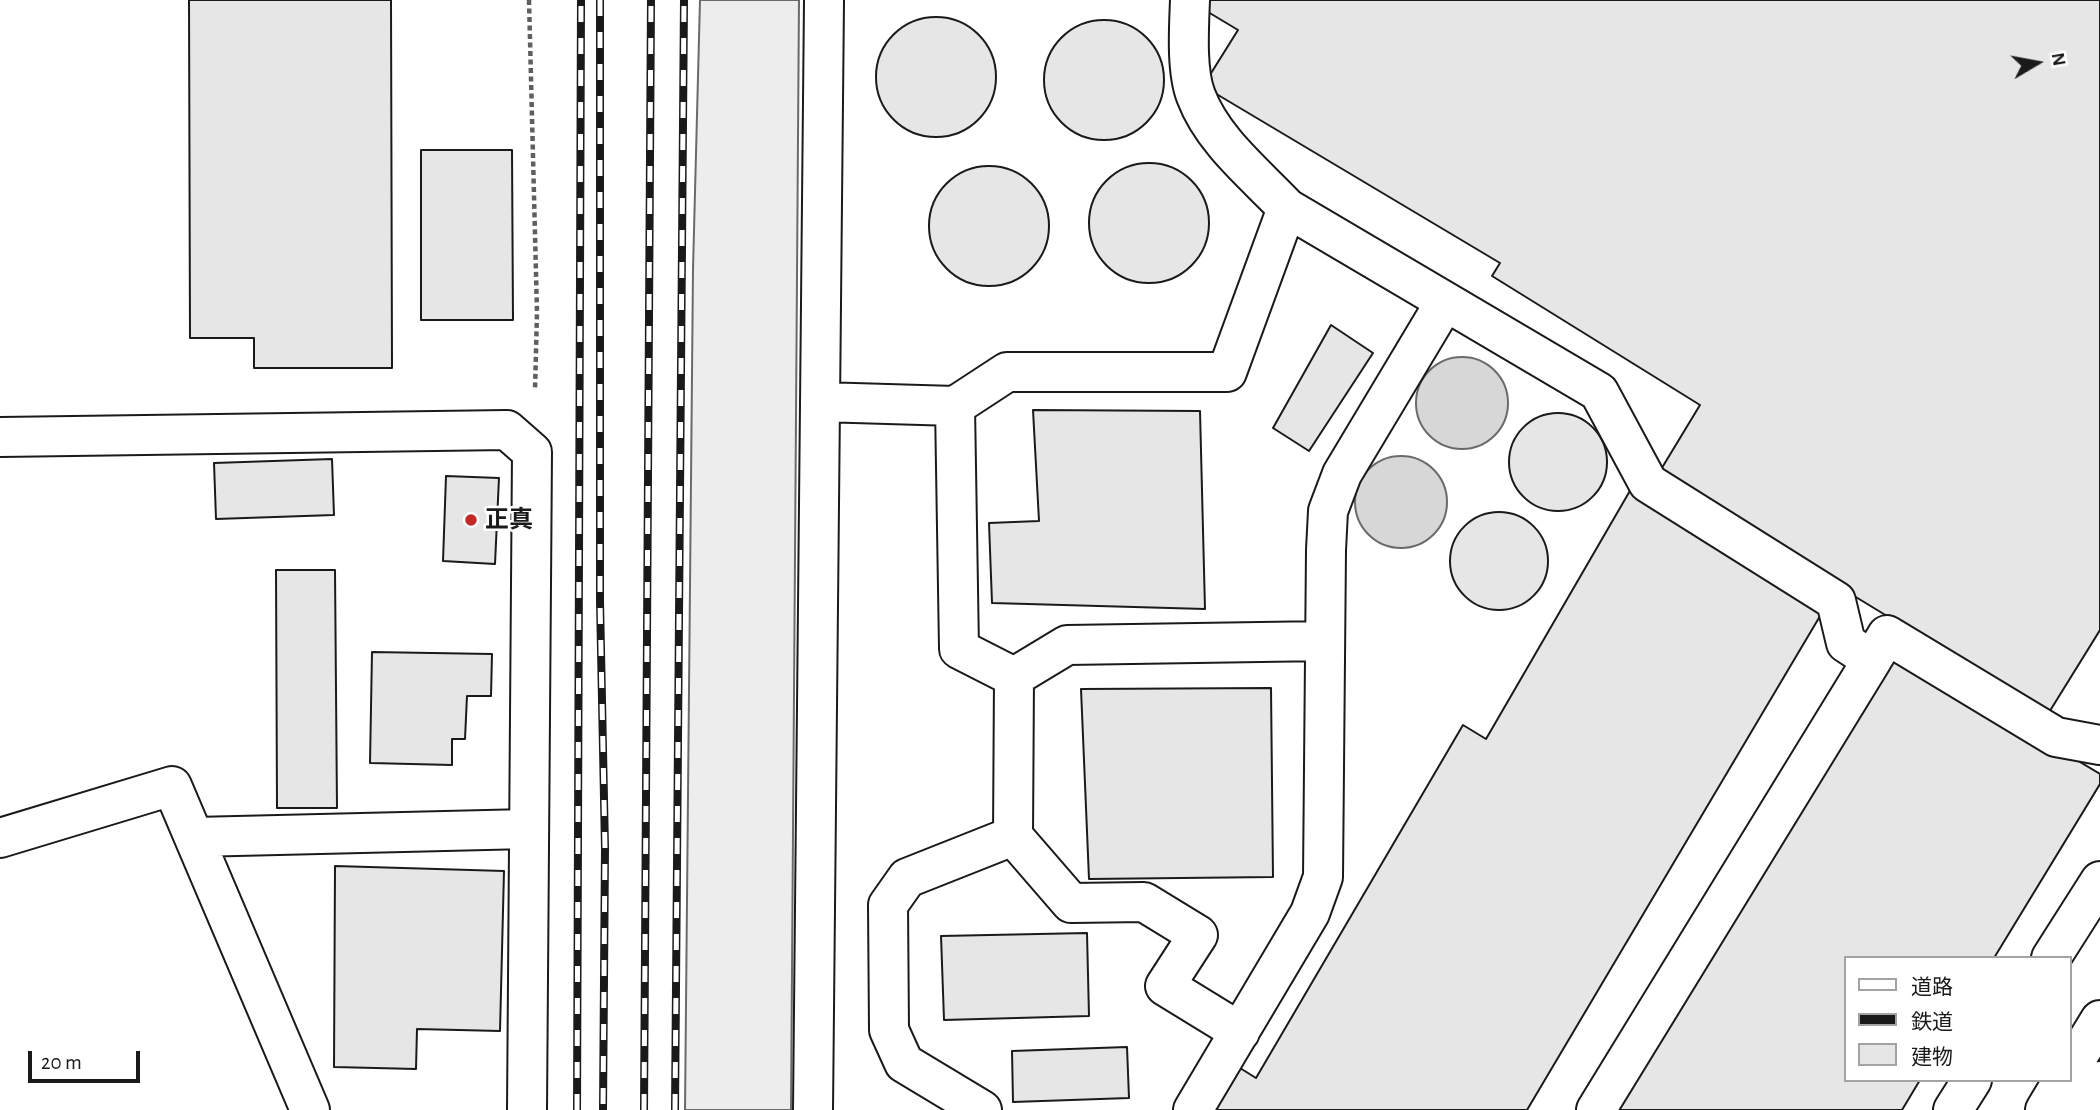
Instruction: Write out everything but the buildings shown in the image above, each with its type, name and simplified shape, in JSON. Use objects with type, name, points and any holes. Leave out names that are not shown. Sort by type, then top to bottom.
[{"type":"street","points":[[813,1110],[824,0]]},
{"type":"street","points":[[1190,0],[1189,49],[1195,95],[1218,135],[1287,208],[1599,392],[1648,483],[1836,601],[1846,643],[1872,660]]},
{"type":"street","points":[[820,402],[955,406],[1007,373],[1227,372],[1287,208]]},
{"type":"street","points":[[1193,1110],[1310,913],[1324,877],[1328,511],[1342,474],[1445,302]]},
{"type":"street","points":[[955,406],[959,649],[1014,677]]},
{"type":"street","points":[[0,437],[507,430],[532,452],[527,1110]]},
{"type":"street","points":[[1596,1110],[1886,635],[2056,737],[2100,745]]},
{"type":"street","points":[[1014,677],[1067,645],[1325,641]]},
{"type":"street","points":[[1014,677],[1013,836],[1071,903],[1144,902],[1198,935],[1165,986],[1240,1032]]},
{"type":"street","points":[[0,838],[172,786],[310,1110]]},
{"type":"street","points":[[195,837],[528,829]]},
{"type":"street","points":[[982,1110],[904,1063],[889,1030],[888,905],[907,878],[1013,836]]},
{"type":"street","points":[[2052,956],[2100,881]]},
{"type":"street","points":[[2072,1066],[2100,1020]]},
{"type":"street","points":[[2083,1110],[2100,1081]]},
{"type":"street","points":[[1953,1110],[1971,1082]]},
{"type":"street","points":[[2045,1110],[2062,1082]]},
{"type":"path","points":[[529,0],[536,299],[535,390]]},
{"type":"shaded area","points":[[700,0],[799,0],[791,1110],[685,1110],[693,269]]},
{"type":"shaded area","points":[[1462,357],[1480,360],[1495,370],[1505,385],[1508,403],[1505,421],[1495,436],[1480,446],[1462,449],[1444,446],[1429,436],[1419,421],[1416,403],[1419,385],[1429,370],[1444,360]]},
{"type":"shaded area","points":[[1401,456],[1419,459],[1434,469],[1444,484],[1447,502],[1444,520],[1434,535],[1419,545],[1401,548],[1383,545],[1368,535],[1358,520],[1355,502],[1358,484],[1368,469],[1383,459]]},
{"type":"railway","points":[[577,1110],[581,0]]},
{"type":"railway","points":[[600,0],[600,601],[605,848],[603,1110]]},
{"type":"railway","points":[[644,1110],[651,0]]},
{"type":"railway","points":[[675,1110],[684,0]]},
{"type":"place","name":"正真","points":[[471,520]]}]
